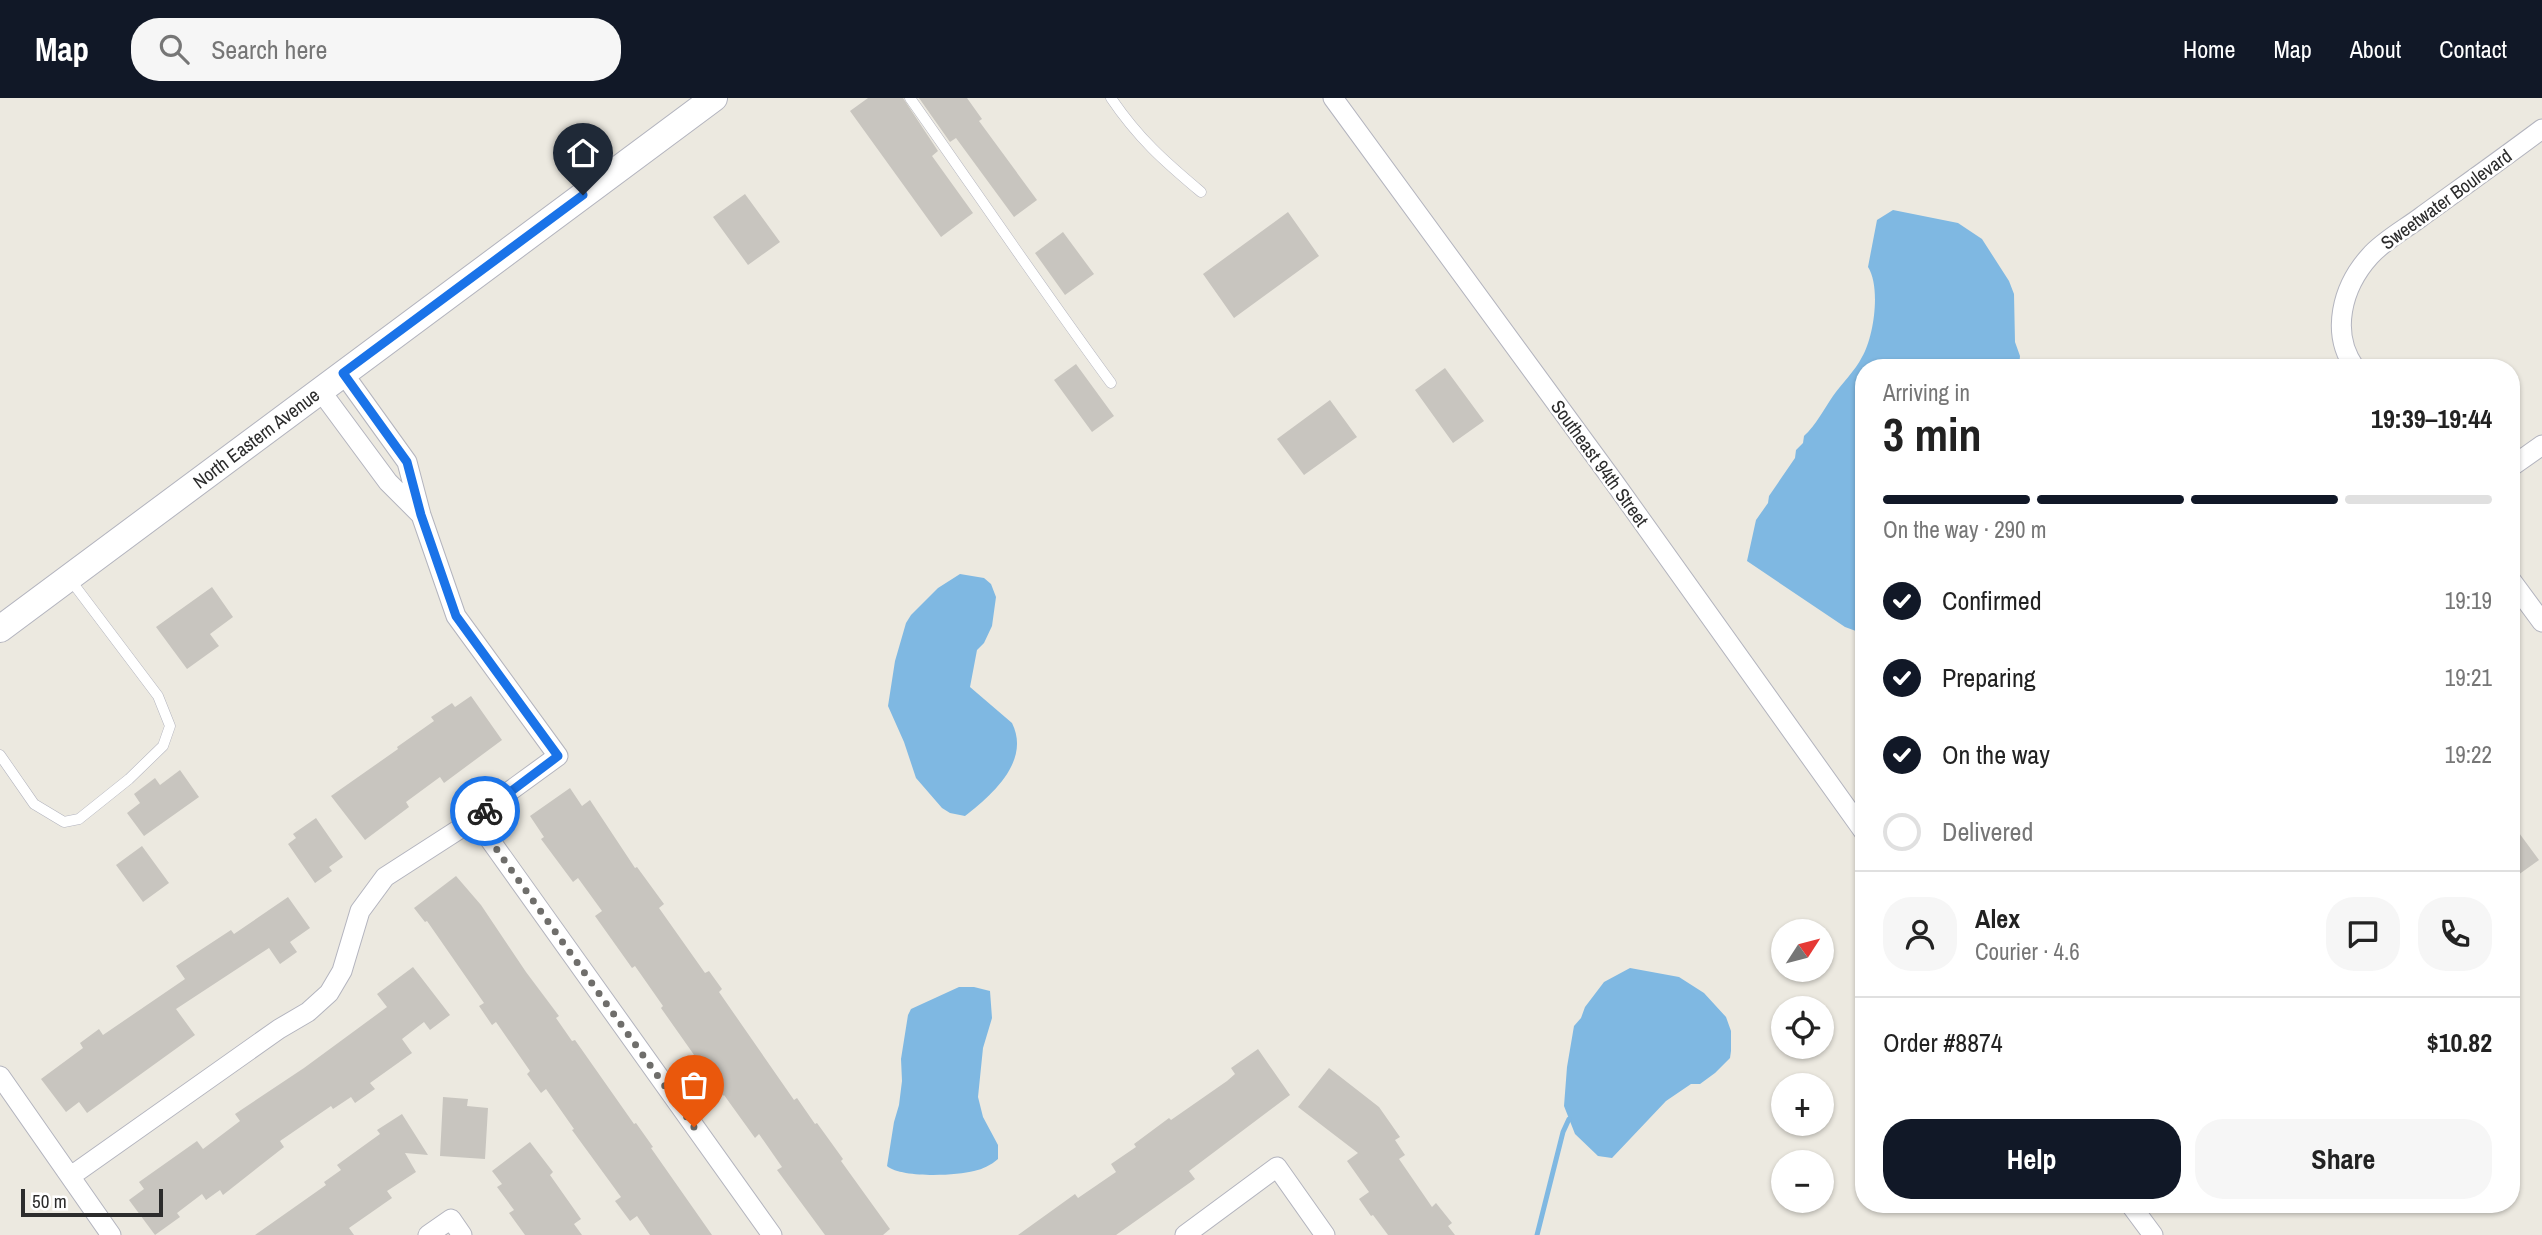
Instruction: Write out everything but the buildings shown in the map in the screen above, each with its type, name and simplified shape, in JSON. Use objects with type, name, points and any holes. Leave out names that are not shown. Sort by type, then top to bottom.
[{"type":"main road","name":"North Eastern Avenue","points":[[0,629],[714,98]]},
{"type":"street","name":"Southeast 94th Street","points":[[1333,98],[1575,428],[1855,819]]},
{"type":"street","name":"Sweetwater Boulevard","points":[[2349,359],[2340,333],[2342,312],[2347,292],[2370,254],[2542,130]]},
{"type":"street","points":[[71,1176],[279,1029],[308,1012],[329,993],[342,971],[360,911],[385,877],[475,819],[558,756],[456,616],[421,515],[407,462],[343,373]]},
{"type":"street","points":[[320,390],[388,482],[421,515]]},
{"type":"street","points":[[2520,461],[2542,445]]},
{"type":"street","points":[[2520,592],[2542,622]]},
{"type":"street","points":[[475,819],[772,1235]]},
{"type":"street","points":[[0,1076],[111,1235]]},
{"type":"street","points":[[1185,1235],[1277,1167],[1325,1235]]},
{"type":"street","points":[[2137,1213],[2153,1235]]},
{"type":"street","points":[[428,1235],[451,1219],[462,1235]]},
{"type":"lane","points":[[910,98],[996,218],[1026,267],[1111,383]]},
{"type":"lane","points":[[1111,98],[1130,126],[1155,154],[1201,192]]},
{"type":"lane","points":[[0,755],[34,804],[64,822],[79,819],[129,779],[163,746],[170,726],[158,696],[69,578]]},
{"type":"water","points":[[1893,210],[1958,223],[1982,239],[2009,281],[2014,294],[2015,342],[2020,359],[1861,359],[1873,325],[1874,287],[1868,267],[1877,220]]},
{"type":"water","points":[[1855,368],[1855,631],[1845,627],[1747,561],[1756,520],[1795,458],[1796,450],[1803,443],[1804,436]]},
{"type":"water","points":[[960,574],[984,578],[991,584],[996,597],[992,626],[984,643],[977,650],[970,687],[1012,723],[1017,737],[1013,764],[1006,776],[965,816],[942,808],[916,778],[888,706],[895,661],[906,623],[938,588]]},
{"type":"water","points":[[1630,968],[1679,977],[1704,993],[1726,1017],[1731,1031],[1731,1051],[1730,1058],[1715,1073],[1700,1084],[1691,1084],[1666,1101],[1612,1158],[1598,1156],[1575,1134],[1564,1106],[1567,1067],[1574,1026],[1585,1007],[1604,982]]},
{"type":"water","points":[[959,987],[990,991],[992,1018],[983,1048],[978,1097],[983,1117],[998,1145],[998,1159],[981,1169],[965,1173],[929,1175],[894,1170],[887,1166],[899,1105],[901,1059],[908,1015],[911,1009]]},
{"type":"waterway","points":[[1537,1235],[1563,1132],[1569,1119]]},
{"type":"way so far","points":[[485,811],[475,819],[694,1127]]},
{"type":"route","points":[[485,811],[558,756],[456,616],[421,515],[407,462],[343,373],[583,195]]}]
